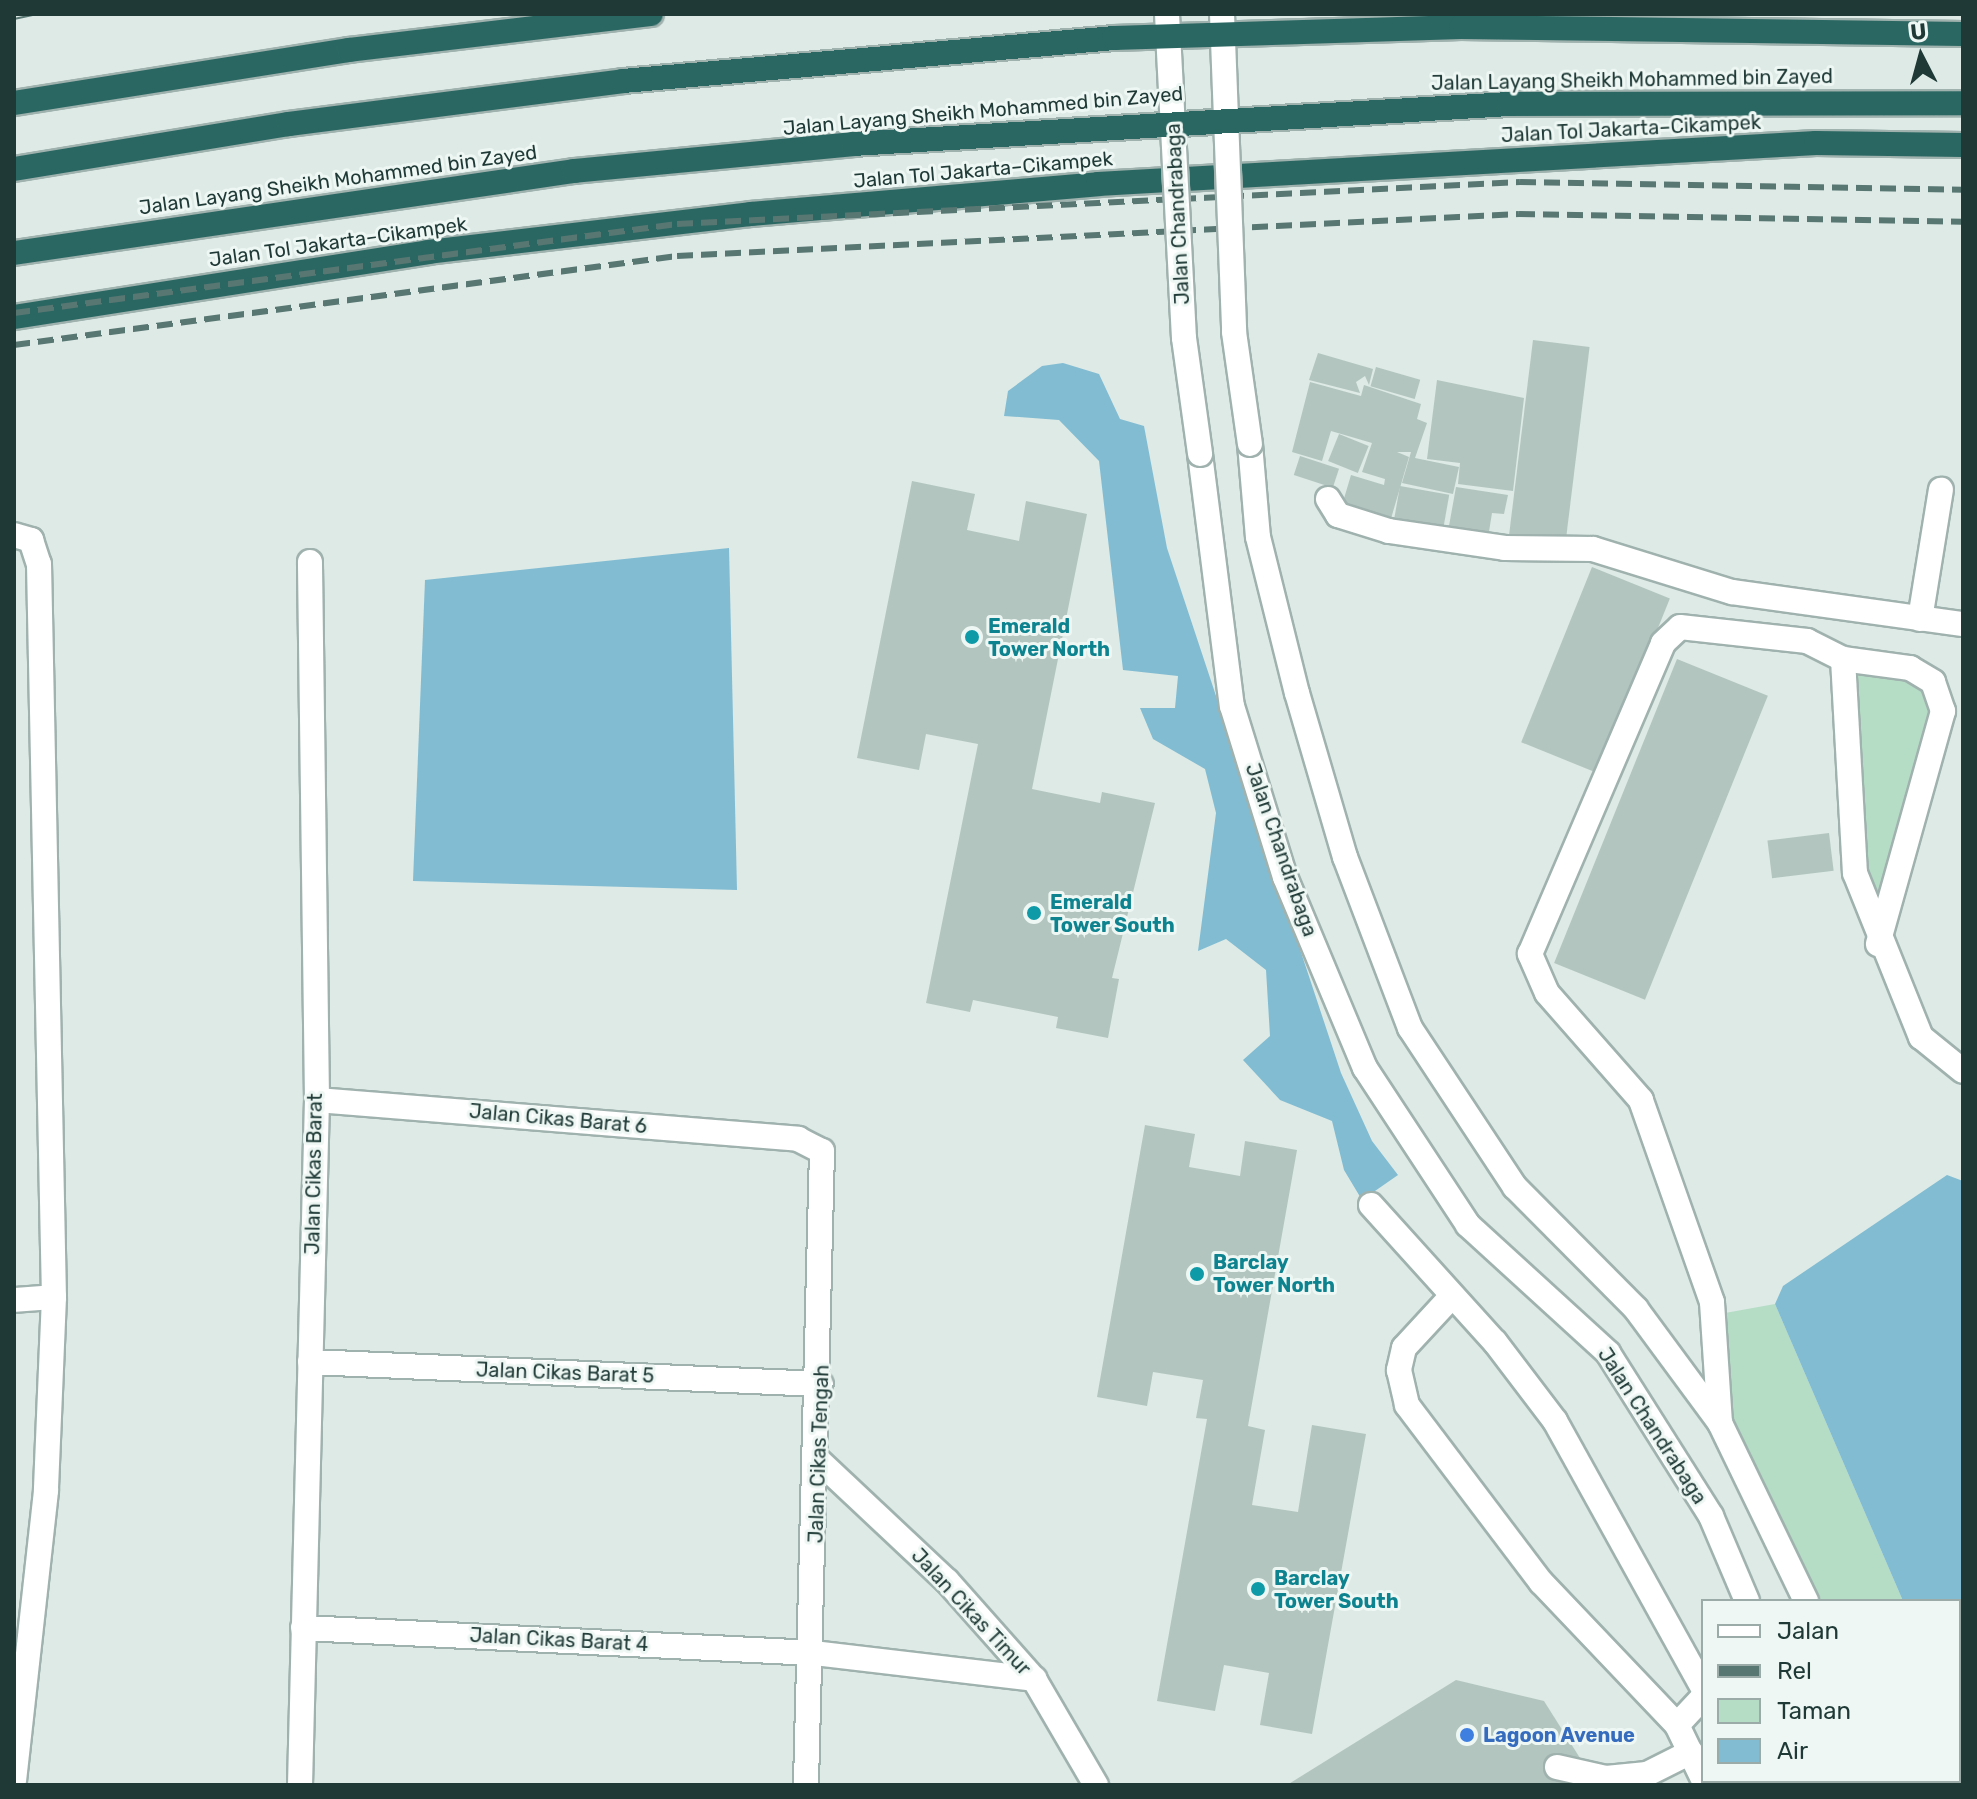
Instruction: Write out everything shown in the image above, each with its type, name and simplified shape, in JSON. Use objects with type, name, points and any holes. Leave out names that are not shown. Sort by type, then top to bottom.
[{"type":"highway","points":[[14,103],[349,50],[651,14]]},
{"type":"highway","points":[[14,169],[289,124],[623,81],[1114,38],[1461,27],[1963,34]]},
{"type":"highway","name":"Jalan Layang Sheikh Mohammed bin Zayed","points":[[14,253],[574,171],[884,141],[1508,104],[1963,103]]},
{"type":"highway","name":"Jalan Tol Jakarta–Cikampek","points":[[14,317],[428,252],[765,212],[1098,184],[1800,144],[1963,145]]},
{"type":"street","name":"Jalan Chandrabaga","points":[[1167,14],[1184,338],[1232,706],[1285,877],[1365,1068],[1468,1225],[1608,1353],[1711,1516],[1746,1599]]},
{"type":"street","points":[[1222,14],[1234,332],[1269,580],[1345,857],[1410,1028],[1515,1187],[1636,1309],[1720,1423],[1805,1599]]},
{"type":"street","points":[[1920,619],[1941,490]]},
{"type":"street","points":[[1328,499],[1338,515],[1389,531],[1505,548],[1593,549],[1732,592],[1963,624]]},
{"type":"street","points":[[14,535],[31,540],[39,564],[54,1297],[46,1491],[14,1780]]},
{"type":"street","name":"Jalan Cikas Barat","points":[[300,1785],[317,1100],[310,562]]},
{"type":"street","points":[[1720,1423],[1712,1302],[1641,1100],[1547,993],[1530,954],[1669,636],[1696,624],[1807,641],[1843,659],[1910,668],[1933,682],[1943,711],[1878,944]]},
{"type":"street","points":[[1843,659],[1855,873],[1878,944],[1921,1037],[1963,1071]]},
{"type":"street","name":"Jalan Cikas Barat 6","points":[[317,1100],[798,1139]]},
{"type":"street","name":"Jalan Cikas Tengah","points":[[798,1139],[816,1143],[826,1164],[814,1653],[806,1785]]},
{"type":"street","points":[[1371,1205],[1555,1421],[1701,1684]]},
{"type":"street","points":[[14,1300],[54,1297]]},
{"type":"street","points":[[1451,1297],[1404,1348],[1399,1370],[1407,1405],[1541,1582],[1677,1725],[1701,1775]]},
{"type":"street","name":"Jalan Cikas Barat 5","points":[[310,1362],[821,1384]]},
{"type":"street","name":"Jalan Cikas Timur","points":[[819,1461],[947,1581],[1034,1679],[1096,1785]]},
{"type":"street","name":"Jalan Cikas Barat 4","points":[[303,1628],[814,1653],[1034,1679]]},
{"type":"street","points":[[1677,1725],[1701,1699]]},
{"type":"street","points":[[1557,1767],[1606,1778],[1647,1774],[1691,1752]]},
{"type":"green space","points":[[1843,659],[1910,668],[1943,711],[1878,944],[1855,873]]},
{"type":"green space","points":[[1775,1304],[1902,1599],[1800,1599],[1720,1423],[1714,1315]]},
{"type":"water","points":[[1063,363],[1099,374],[1120,419],[1144,426],[1167,548],[1341,1073],[1372,1141],[1398,1175],[1362,1200],[1344,1170],[1332,1121],[1280,1100],[1243,1060],[1270,1036],[1266,970],[1226,939],[1198,951],[1216,813],[1205,769],[1153,739],[1140,708],[1175,708],[1178,676],[1123,670],[1099,461],[1059,420],[1004,416],[1008,391],[1042,366]]},
{"type":"water","points":[[729,548],[737,890],[413,881],[425,580]]},
{"type":"water","points":[[1947,1175],[1963,1181],[1963,1741],[1961,1599],[1902,1599],[1775,1304],[1783,1286]]},
{"type":"building","points":[[1533,340],[1590,347],[1565,549],[1508,542]]},
{"type":"building","points":[[1318,353],[1373,369],[1369,385],[1365,376],[1356,382],[1360,393],[1309,380]]},
{"type":"building","points":[[1376,367],[1420,380],[1415,399],[1370,386]]},
{"type":"building","points":[[1437,380],[1524,398],[1513,491],[1458,484],[1460,463],[1427,459]]},
{"type":"building","points":[[1310,382],[1361,396],[1364,385],[1421,404],[1417,419],[1427,423],[1415,458],[1459,467],[1453,494],[1402,483],[1411,452],[1397,452],[1409,457],[1390,522],[1340,512],[1351,475],[1384,485],[1385,479],[1362,472],[1372,443],[1331,431],[1322,461],[1292,452]]},
{"type":"building","points":[[1339,434],[1369,446],[1358,473],[1328,461]]},
{"type":"building","points":[[1300,456],[1339,469],[1333,488],[1294,475]]},
{"type":"building","points":[[912,481],[975,494],[967,530],[1019,541],[1026,501],[1087,514],[1032,789],[1100,803],[1102,792],[1155,803],[1112,978],[1119,979],[1108,1038],[1056,1028],[1058,1017],[973,1000],[970,1012],[926,1003],[978,744],[926,734],[919,770],[857,758]]},
{"type":"building","points":[[1400,486],[1449,495],[1443,531],[1394,522]]},
{"type":"building","points":[[1456,487],[1508,495],[1504,514],[1492,513],[1487,544],[1447,537]]},
{"type":"building","points":[[1592,567],[1670,598],[1599,774],[1521,742]]},
{"type":"building","points":[[1677,659],[1768,696],[1645,1000],[1554,963]]},
{"type":"building","points":[[1829,833],[1834,871],[1772,878],[1767,841]]},
{"type":"building","points":[[1145,1125],[1195,1134],[1189,1167],[1240,1176],[1245,1141],[1297,1150],[1248,1426],[1265,1430],[1252,1505],[1298,1512],[1312,1425],[1366,1434],[1312,1734],[1260,1725],[1269,1673],[1224,1665],[1215,1711],[1157,1701],[1207,1419],[1196,1418],[1203,1380],[1153,1372],[1147,1406],[1097,1397]]},
{"type":"building","name":"Lagoon Avenue","points":[[1456,1680],[1544,1701],[1597,1785],[1287,1785]]},
{"type":"tram line","points":[[14,19],[38,14]]},
{"type":"railway","points":[[14,313],[677,224],[1520,182],[1963,190]]},
{"type":"railway","points":[[14,345],[677,256],[1519,214],[1963,222]]},
{"type":"place","name":"Emerald Tower North","points":[[972,637]]},
{"type":"place","name":"Emerald Tower South","points":[[1034,913]]},
{"type":"place","name":"Barclay Tower North","points":[[1197,1274]]},
{"type":"place","name":"Barclay Tower South","points":[[1258,1589]]},
{"type":"place","name":"Lagoon Avenue","points":[[1467,1735]]}]
